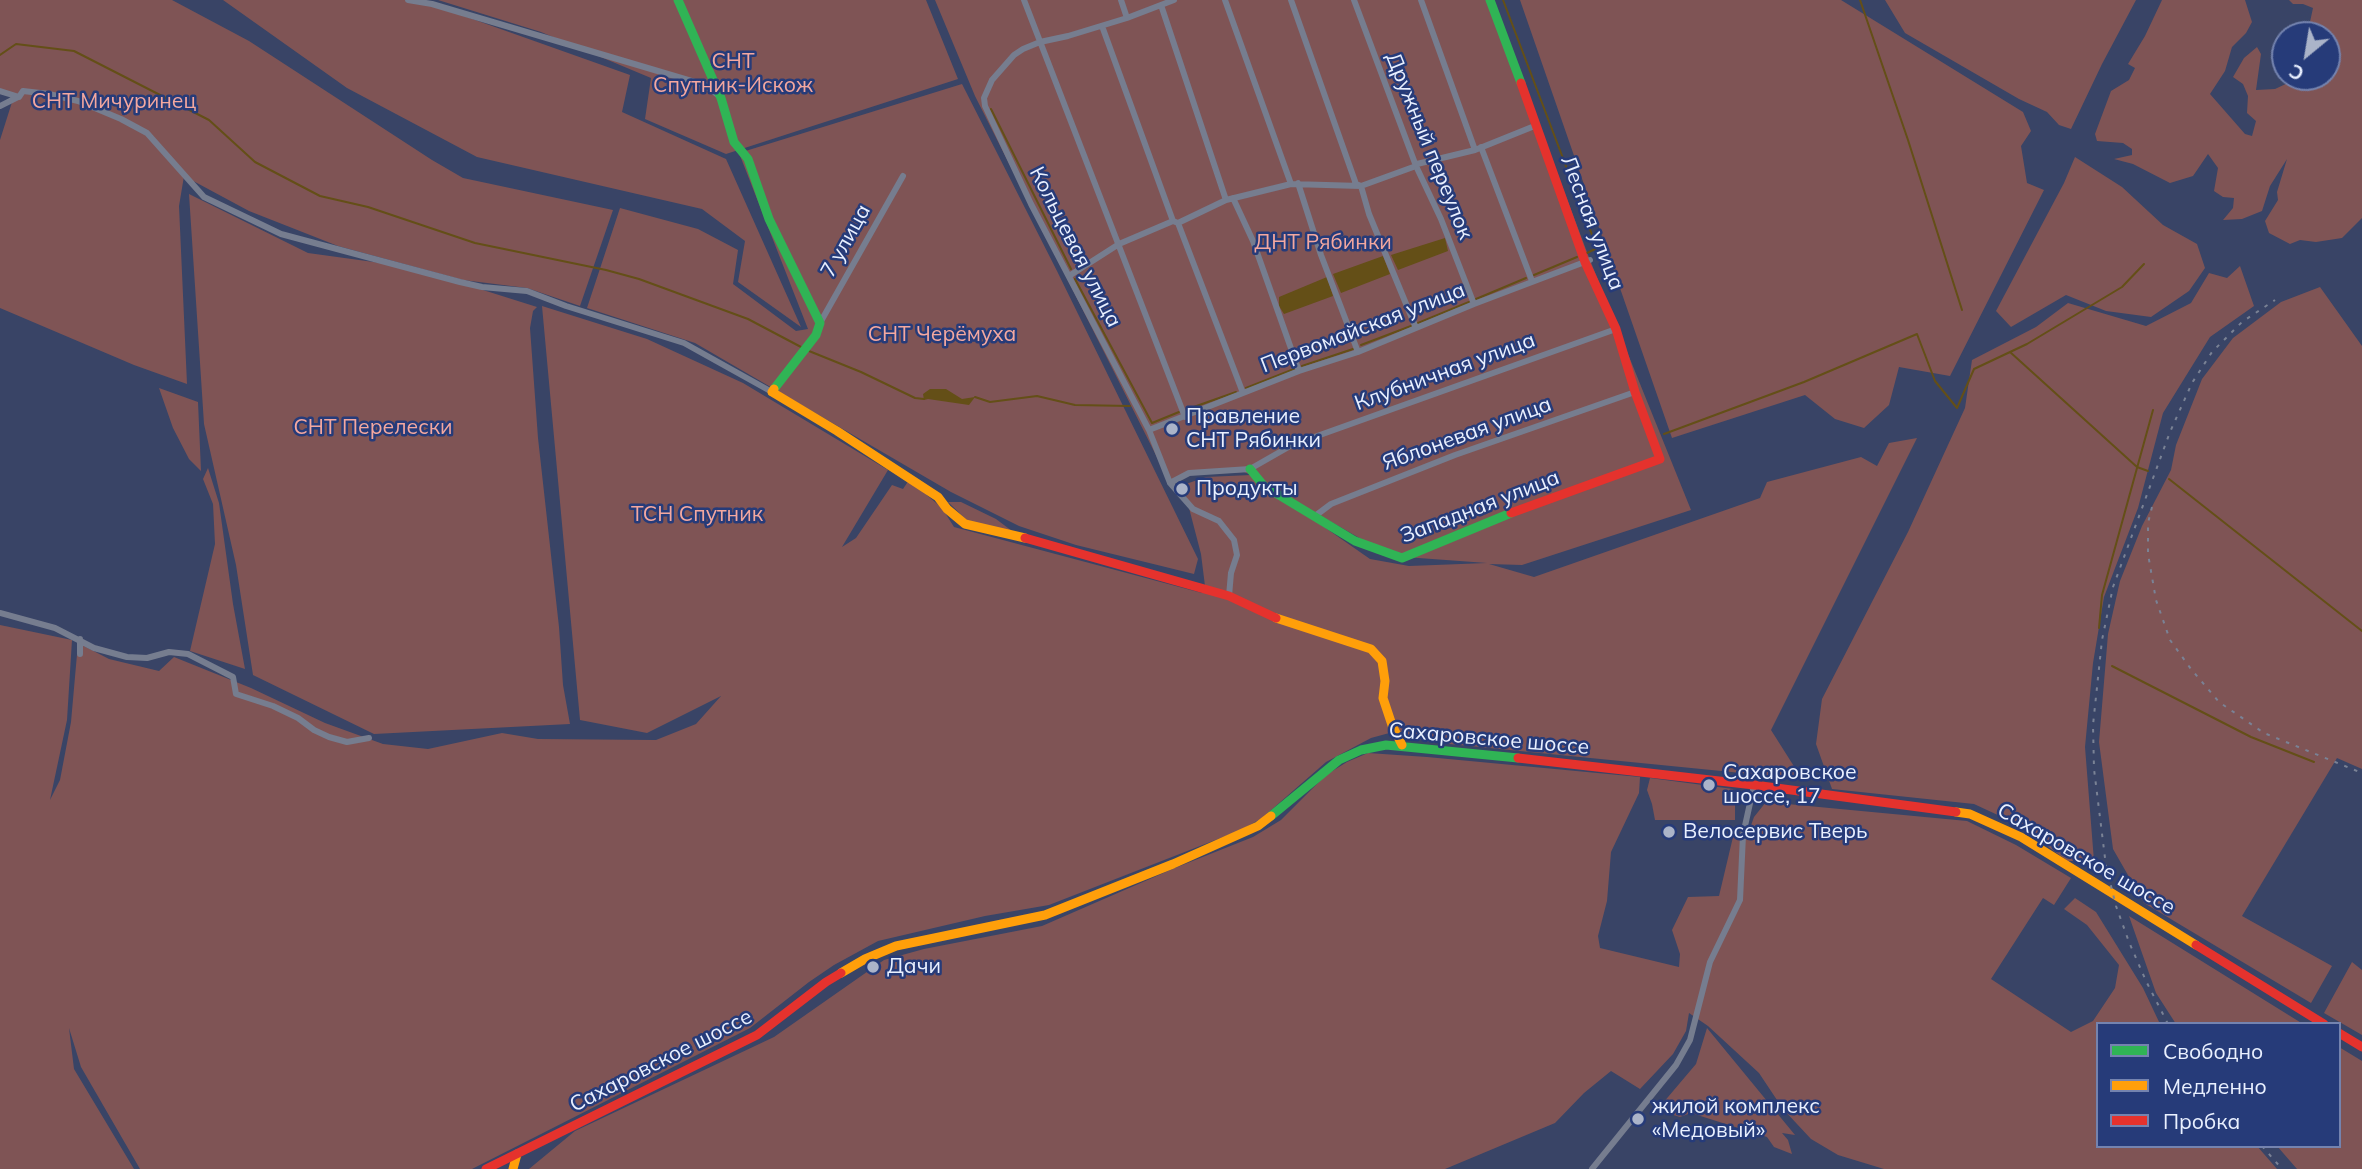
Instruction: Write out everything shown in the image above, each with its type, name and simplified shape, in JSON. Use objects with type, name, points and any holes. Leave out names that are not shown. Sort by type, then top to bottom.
[{"type":"street","points":[[408,0],[443,7],[705,85],[720,96]]},
{"type":"street","points":[[678,0],[720,96],[734,142],[748,159],[769,219],[820,323],[816,335],[772,392]]},
{"type":"street","points":[[1024,0],[1185,417]]},
{"type":"street","points":[[1121,0],[1127,18]]},
{"type":"street","name":"Кольцевая улица","points":[[1174,0],[1127,18],[1023,49],[1007,62],[992,80],[984,98],[985,106],[1031,204],[1149,430],[1170,483],[1193,509],[1219,521],[1234,540],[1237,555],[1231,573],[1229,596]]},
{"type":"street","points":[[1224,0],[1358,352]]},
{"type":"street","points":[[1291,0],[1356,184],[1360,187],[1416,328]]},
{"type":"street","name":"Дружный переулок","points":[[1354,0],[1416,166],[1441,219],[1474,304]]},
{"type":"street","points":[[1420,0],[1532,281]]},
{"type":"street","name":"Лесная улица","points":[[1490,0],[1587,261],[1616,330],[1660,459]]},
{"type":"street","points":[[1161,5],[1229,199],[1254,242],[1299,371]]},
{"type":"street","points":[[1102,26],[1175,222],[1243,393]]},
{"type":"street","points":[[0,91],[19,97]]},
{"type":"street","points":[[0,106],[19,97],[23,91],[78,101],[147,133],[204,197],[281,234],[471,284],[527,291],[684,343],[837,431],[938,497],[947,509],[965,524],[1018,536],[1229,596],[1273,617],[1371,649],[1382,661],[1385,681],[1383,698],[1402,746]]},
{"type":"street","points":[[1069,276],[1119,244],[1229,199],[1294,183],[1360,187],[1418,164],[1478,148],[1537,125]]},
{"type":"street","name":"7 улица","points":[[820,323],[903,176]]},
{"type":"street","name":"Первомайская улица","points":[[1149,430],[1299,371],[1358,352],[1587,261]]},
{"type":"street","name":"Клубничная улица","points":[[1250,469],[1292,445],[1616,330]]},
{"type":"street","name":"Яблоневая улица","points":[[1315,516],[1331,504],[1443,460],[1635,392]]},
{"type":"street","name":"Западная улица","points":[[1250,469],[1264,486],[1355,541],[1402,558],[1515,512],[1660,459]]},
{"type":"street","points":[[1170,483],[1189,473],[1250,469]]},
{"type":"street","points":[[0,613],[55,628],[94,648],[127,657],[147,658],[169,652],[188,654],[233,677],[236,694],[273,706],[329,737],[347,742],[369,738]]},
{"type":"street","points":[[80,639],[80,654]]},
{"type":"street","name":"Сахаровское шоссе","points":[[486,1169],[757,1035],[826,982],[865,959],[896,946],[930,937],[1045,915],[1120,886],[1252,830],[1332,765],[1346,756],[1377,746],[1402,746],[1754,785],[1962,812],[1987,820],[2033,844],[2321,1022]]},
{"type":"street","points":[[1592,1169],[1676,1065],[1693,1032],[1710,961],[1740,900],[1743,835],[1754,785]]},
{"type":"street","points":[[2341,1034],[2362,1047]]},
{"type":"street","points":[[513,1169],[517,1154]]},
{"type":"green space","name":"СНТ Мичуринец","points":[[0,0],[172,0],[249,41],[463,178],[613,210],[580,306],[527,288],[463,280],[338,246],[249,211],[184,176],[179,206],[187,384],[134,365],[0,308],[0,140],[13,99],[0,90]]},
{"type":"green space","points":[[223,0],[419,0],[630,75],[622,112],[726,159],[801,327],[738,282],[745,241],[702,209],[477,157],[347,88]]},
{"type":"green space","name":"СНТ Спутник-Искож","points":[[438,0],[926,0],[958,79],[726,154],[645,119],[651,78],[541,32]]},
{"type":"green space","points":[[935,0],[1492,0],[1590,260],[1691,510],[1522,565],[1489,564],[1534,577],[1760,498],[1767,482],[1861,457],[1877,466],[1889,443],[1917,438],[1771,730],[1802,779],[1429,742],[1398,733],[1385,697],[1387,680],[1384,663],[1381,663],[1381,698],[1393,732],[1371,738],[1326,762],[1262,818],[1241,830],[1049,905],[985,916],[878,941],[834,965],[750,1028],[472,1169],[140,1169],[81,1067],[69,1028],[74,1069],[134,1169],[0,1169],[0,625],[72,640],[67,720],[50,800],[60,780],[71,722],[78,643],[109,659],[159,671],[174,657],[251,688],[325,723],[383,744],[428,749],[502,733],[538,739],[656,740],[696,724],[721,696],[647,733],[580,720],[542,306],[647,339],[743,383],[888,470],[842,547],[856,538],[892,485],[903,489],[909,480],[942,508],[954,527],[1202,593],[1205,586],[1201,554],[1183,485],[1206,477],[1251,475],[1244,472],[1189,475],[1169,481],[975,96]],"holes":[[[1251,476],[1391,556],[1487,563],[1409,566],[1370,559]]]},
{"type":"green space","points":[[1520,0],[1841,0],[2023,112],[2031,131],[2021,146],[2027,183],[2044,190],[1950,376],[1899,367],[1889,405],[1864,428],[1835,419],[1805,395],[1672,438]]},
{"type":"green space","points":[[1885,0],[2136,0],[2071,129],[2059,125],[2047,112],[2019,99],[1905,33]]},
{"type":"green space","points":[[2162,0],[2245,0],[2252,22],[2246,33],[2232,47],[2225,71],[2210,94],[2245,134],[2252,136],[2256,121],[2247,113],[2248,96],[2243,84],[2233,77],[2244,58],[2257,47],[2261,54],[2256,90],[2341,91],[2341,21],[2310,21],[2313,8],[2293,4],[2289,0],[2362,0],[2362,218],[2342,238],[2316,242],[2300,240],[2290,244],[2269,233],[2265,221],[2278,200],[2277,192],[2287,159],[2270,186],[2262,211],[2242,219],[2223,220],[2233,208],[2234,198],[2223,197],[2214,191],[2218,168],[2208,154],[2193,176],[2170,183],[2133,164],[2114,159],[2132,155],[2132,149],[2123,143],[2097,141],[2095,134],[2111,91],[2129,80],[2135,68],[2128,64]]},
{"type":"green space","name":"СНТ Черёмуха","points":[[962,84],[1198,559],[1194,574],[1076,545],[1019,526],[951,492],[695,343],[587,308],[620,208],[698,229],[738,250],[733,284],[796,331],[808,329],[739,153]]},
{"type":"green space","points":[[2075,157],[2122,187],[2163,225],[2197,244],[2205,268],[2189,291],[2151,317],[2106,311],[2066,295],[2011,327],[1996,311]]},
{"type":"green space","name":"СНТ Перелески","points":[[189,194],[308,253],[410,267],[537,307],[533,311],[530,328],[538,438],[563,685],[570,724],[374,734],[253,675],[236,565],[204,424]]},
{"type":"green space","points":[[2240,266],[2254,306],[2210,337],[2163,413],[2138,508],[2104,597],[2093,663],[2085,747],[2094,861],[2068,861],[2015,823],[1974,804],[1832,789],[1816,744],[1822,699],[1908,532],[1965,408],[1972,360],[2036,327],[2068,303],[2146,326],[2191,303],[2209,273],[2227,278]]},
{"type":"green space","points":[[2320,287],[2362,346],[2362,769],[2337,758],[2242,916],[2332,966],[2311,1003],[2144,903],[2113,849],[2099,742],[2108,634],[2120,581],[2142,526],[2171,470],[2176,445],[2202,379],[2233,338],[2281,302]]},
{"type":"green space","points":[[159,388],[198,402],[201,471],[189,459],[173,428]]},
{"type":"green space","points":[[208,468],[219,503],[245,669],[190,651],[215,544],[213,504],[203,479]]},
{"type":"green space","points":[[948,502],[961,502],[996,519],[1012,531],[973,526]]},
{"type":"green space","points":[[1368,753],[1640,777],[1639,793],[1611,852],[1607,901],[1598,936],[1600,948],[1679,967],[1680,954],[1672,930],[1688,897],[1719,896],[1733,837],[1748,834],[1754,817],[1766,802],[1967,821],[2016,845],[2071,878],[2054,905],[2043,898],[1991,979],[2071,1032],[2093,1021],[2115,988],[2119,965],[2087,925],[2064,909],[2075,898],[2096,912],[2143,988],[2159,1022],[2096,1022],[2096,1148],[2259,1148],[2277,1169],[1884,1169],[1838,1155],[1811,1139],[1783,1109],[1759,1073],[1708,1026],[1689,1013],[1686,1031],[1673,1054],[1640,1089],[1611,1071],[1584,1093],[1555,1123],[1445,1169],[529,1169],[575,1131],[774,1037],[884,960],[924,949],[1042,926],[1253,837],[1281,820],[1326,775]]},
{"type":"green space","points":[[1650,778],[1733,789],[1735,820],[1655,820],[1647,790]]},
{"type":"green space","points":[[2129,916],[2300,1022],[2175,1022],[2156,993]]},
{"type":"green space","points":[[2352,962],[2362,970],[2362,1035],[2324,1013]]},
{"type":"green space","points":[[1707,1028],[1795,1135],[1782,1133],[1788,1140],[1792,1154],[1774,1147],[1767,1137],[1691,1113],[1680,1117],[1657,1110],[1696,1064]]},
{"type":"green space","points":[[2341,1048],[2362,1061],[2362,1169],[2297,1169],[2279,1148],[2341,1148]]},
{"type":"shaded area","points":[[1445,238],[1448,251],[1398,270],[1391,255]]},
{"type":"shaded area","points":[[1383,256],[1390,274],[1341,293],[1333,274]]},
{"type":"shaded area","points":[[1327,277],[1333,296],[1284,314],[1279,306],[1279,297]]},
{"type":"shaded area","points":[[930,389],[946,389],[962,399],[975,397],[969,405],[924,400],[923,394]]},
{"type":"waterway","points":[[1503,0],[1597,248],[1585,254]]},
{"type":"waterway","points":[[1860,0],[1962,310]]},
{"type":"waterway","points":[[0,55],[16,44],[74,51],[209,120],[255,162],[320,196],[368,207],[475,243],[639,279],[748,319],[801,347]]},
{"type":"waterway","points":[[991,109],[1071,269]]},
{"type":"waterway","points":[[1534,275],[1577,257]]},
{"type":"waterway","points":[[1664,434],[1804,382],[1917,334],[1935,381],[1957,408],[1974,369],[2027,344],[2122,287],[2144,264]]},
{"type":"waterway","points":[[1476,299],[1526,278]]},
{"type":"waterway","points":[[1075,279],[1152,423],[1179,412]]},
{"type":"waterway","points":[[1418,323],[1469,302]]},
{"type":"waterway","points":[[1361,345],[1411,326]]},
{"type":"waterway","points":[[1302,366],[1353,349]]},
{"type":"waterway","points":[[809,351],[915,398],[924,399]]},
{"type":"waterway","points":[[2010,352],[2137,467],[2148,471]]},
{"type":"waterway","points":[[1246,388],[1294,369]]},
{"type":"waterway","points":[[1188,409],[1236,392]]},
{"type":"waterway","points":[[975,397],[990,402],[1037,396],[1075,405],[1130,406]]},
{"type":"waterway","points":[[2099,628],[2102,595],[2153,410]]},
{"type":"waterway","points":[[2169,479],[2362,631]]},
{"type":"waterway","points":[[2112,666],[2251,737],[2314,762]]},
{"type":"railway","points":[[2167,1022],[2129,942],[2106,866],[2094,769],[2093,725],[2102,640],[2113,587],[2170,432],[2192,383],[2212,352],[2242,322],[2275,300]]},
{"type":"railway","points":[[2152,507],[2148,523],[2148,554],[2156,600],[2170,640],[2191,669],[2219,702],[2264,733],[2362,773]]},
{"type":"railway","points":[[2264,1148],[2282,1169]]},
{"type":"traffic: fast","points":[[678,0],[721,98],[734,142],[748,159],[769,219],[820,323],[816,335],[774,389]]},
{"type":"traffic: fast","points":[[1490,0],[1521,83]]},
{"type":"traffic: fast","points":[[1250,469],[1264,486],[1355,541],[1402,558],[1511,513]]},
{"type":"traffic: fast","points":[[1271,816],[1339,760],[1361,750],[1386,745],[1518,758]]},
{"type":"traffic: slow","points":[[774,389],[772,392],[938,497],[947,509],[965,524],[1025,538]]},
{"type":"traffic: slow","points":[[1276,618],[1371,649],[1382,661],[1385,681],[1383,698],[1402,745]]},
{"type":"traffic: slow","points":[[1956,812],[1970,814],[2021,837],[2196,945]]},
{"type":"traffic: slow","points":[[841,973],[896,946],[1045,915],[1173,864],[1258,826],[1271,816]]},
{"type":"traffic: slow","points":[[513,1169],[517,1154]]},
{"type":"traffic: jam","points":[[1511,513],[1660,459],[1635,392],[1616,329],[1585,262],[1521,83]]},
{"type":"traffic: jam","points":[[1025,538],[1229,596],[1276,618]]},
{"type":"traffic: jam","points":[[1518,758],[1956,812]]},
{"type":"traffic: jam","points":[[2196,945],[2321,1022]]},
{"type":"traffic: jam","points":[[486,1169],[757,1035],[841,973]]},
{"type":"traffic: jam","points":[[2341,1034],[2362,1047]]},
{"type":"place","name":"Правление СНТ Рябинки","points":[[1172,429]]},
{"type":"place","name":"Продукты","points":[[1182,489]]},
{"type":"place","name":"Сахаровское шоссе, 17","points":[[1709,785]]},
{"type":"place","name":"Велосервис Тверь","points":[[1669,832]]},
{"type":"place","name":"Дачи","points":[[873,967]]},
{"type":"place","name":"жилой комплекс «Медовый»","points":[[1638,1119]]},
{"type":"park label","name":"ДНТ Рябинки","points":[[1323,243]]},
{"type":"park label","name":"ТСН Спутник","points":[[697,515]]}]
